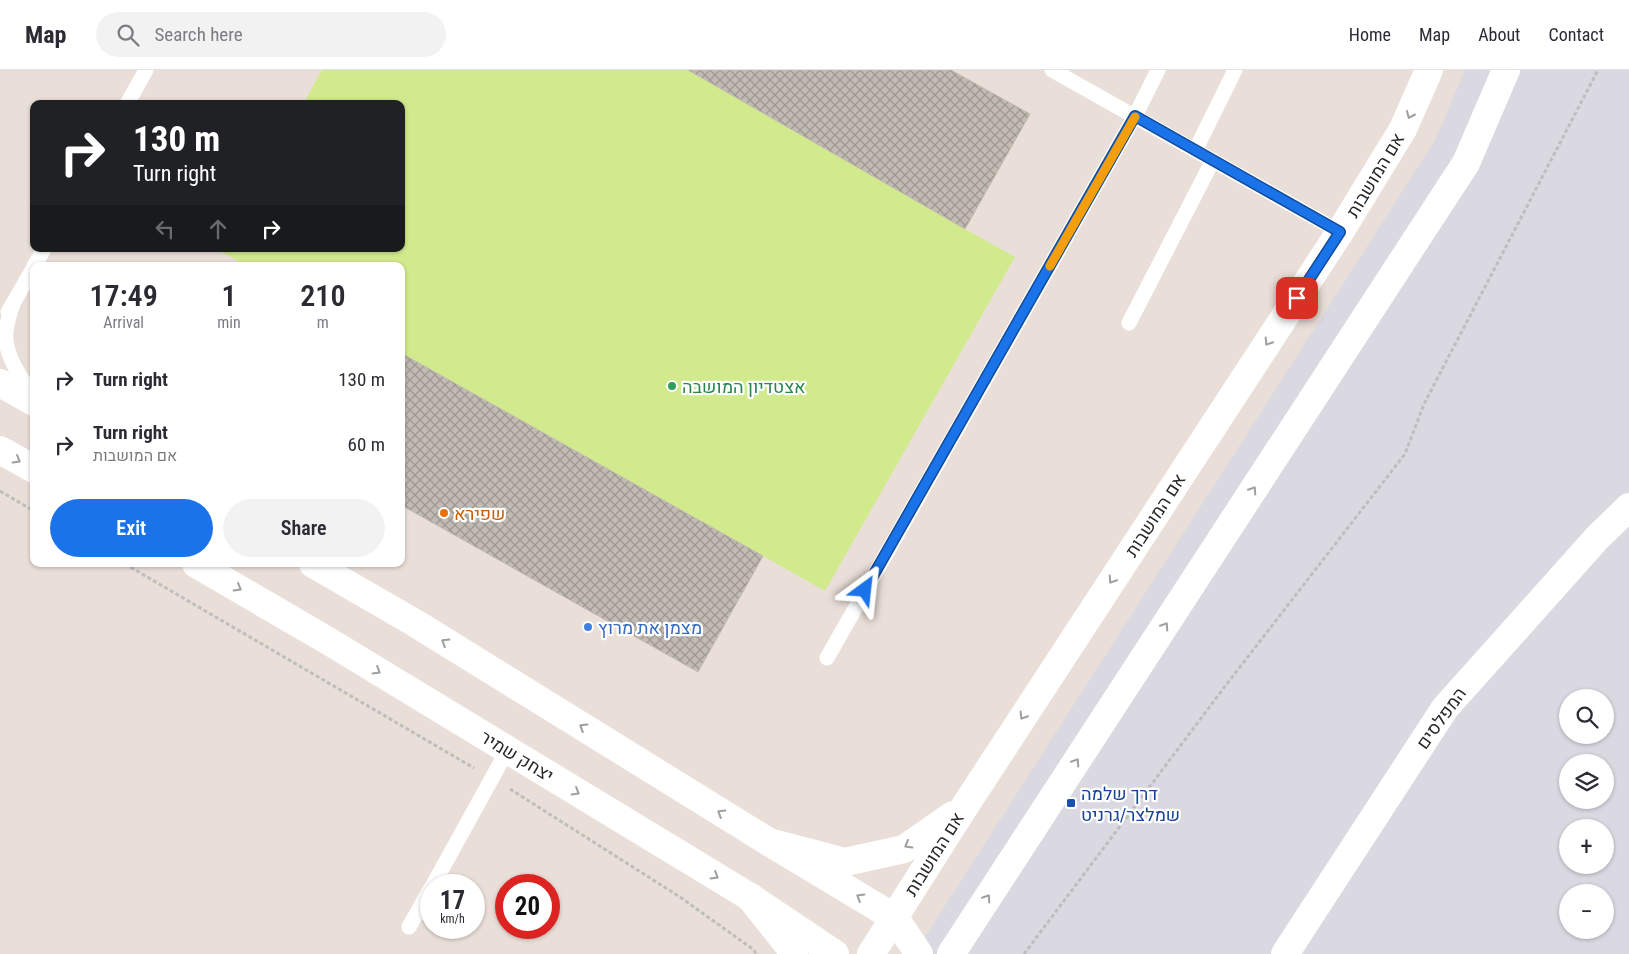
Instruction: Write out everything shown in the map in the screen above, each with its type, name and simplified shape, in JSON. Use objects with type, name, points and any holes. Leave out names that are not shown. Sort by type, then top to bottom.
[{"type":"main road","name":"אם המושבות","points":[[871,954],[963,808],[1340,232],[1403,128],[1429,70]]},
{"type":"main road","points":[[951,954],[967,941],[1466,163],[1506,70]]},
{"type":"main road","points":[[0,383],[30,400]]},
{"type":"main road","points":[[0,450],[30,468]]},
{"type":"main road","name":"המפלסים","points":[[1285,954],[1445,708],[1597,538],[1629,508]]},
{"type":"main road","name":"יצחק שמיר","points":[[201,567],[330,642],[750,897],[834,954]]},
{"type":"main road","points":[[317,567],[414,623],[895,918],[919,954]]},
{"type":"main road","points":[[769,842],[845,862],[904,849],[963,808]]},
{"type":"main road","points":[[750,897],[794,954]]},
{"type":"lane","points":[[128,100],[146,70]]},
{"type":"lane","points":[[1052,70],[1340,232]]},
{"type":"lane","points":[[827,658],[1135,116],[1158,70]]},
{"type":"lane","points":[[1195,151],[1235,70]]},
{"type":"lane","points":[[1129,323],[1213,160]]},
{"type":"lane","points":[[0,326],[30,274]]},
{"type":"lane","points":[[13,304],[5,332],[9,354],[20,378],[30,391]]},
{"type":"lane","points":[[439,874],[507,751]]},
{"type":"lane","points":[[409,927],[420,908]]},
{"type":"path","points":[[1024,954],[1226,685],[1406,454],[1424,404],[1598,70]]},
{"type":"path","points":[[0,491],[30,509]]},
{"type":"path","points":[[130,567],[493,779],[680,897],[754,950],[756,954]]},
{"type":"shaded area","points":[[1465,70],[1629,70],[1629,954],[914,954],[1435,140]]},
{"type":"green space","name":"אצטדיון המושבה","points":[[322,70],[951,70],[1030,114],[965,229],[1015,257],[825,591],[763,556],[405,506],[405,262],[240,262],[222,252],[405,252],[405,100],[305,100]]},
{"type":"building","points":[[688,70],[951,70],[1030,114],[965,229]]},
{"type":"building","points":[[405,355],[763,556],[698,672],[405,507]]},
{"type":"slow traffic","points":[[1050,266],[1135,117]]},
{"type":"place","name":"אצטדיון המושבה","points":[[672,386]]},
{"type":"place","name":"שפירא","points":[[444,513]]},
{"type":"place","name":"מצמן את מרוץ","points":[[588,627]]},
{"type":"place","name":"דרך שלמה שמלצר/גרניט","points":[[1071,803]]},
{"type":"route","points":[[865,590],[1135,116],[1340,232],[1297,298]]}]
